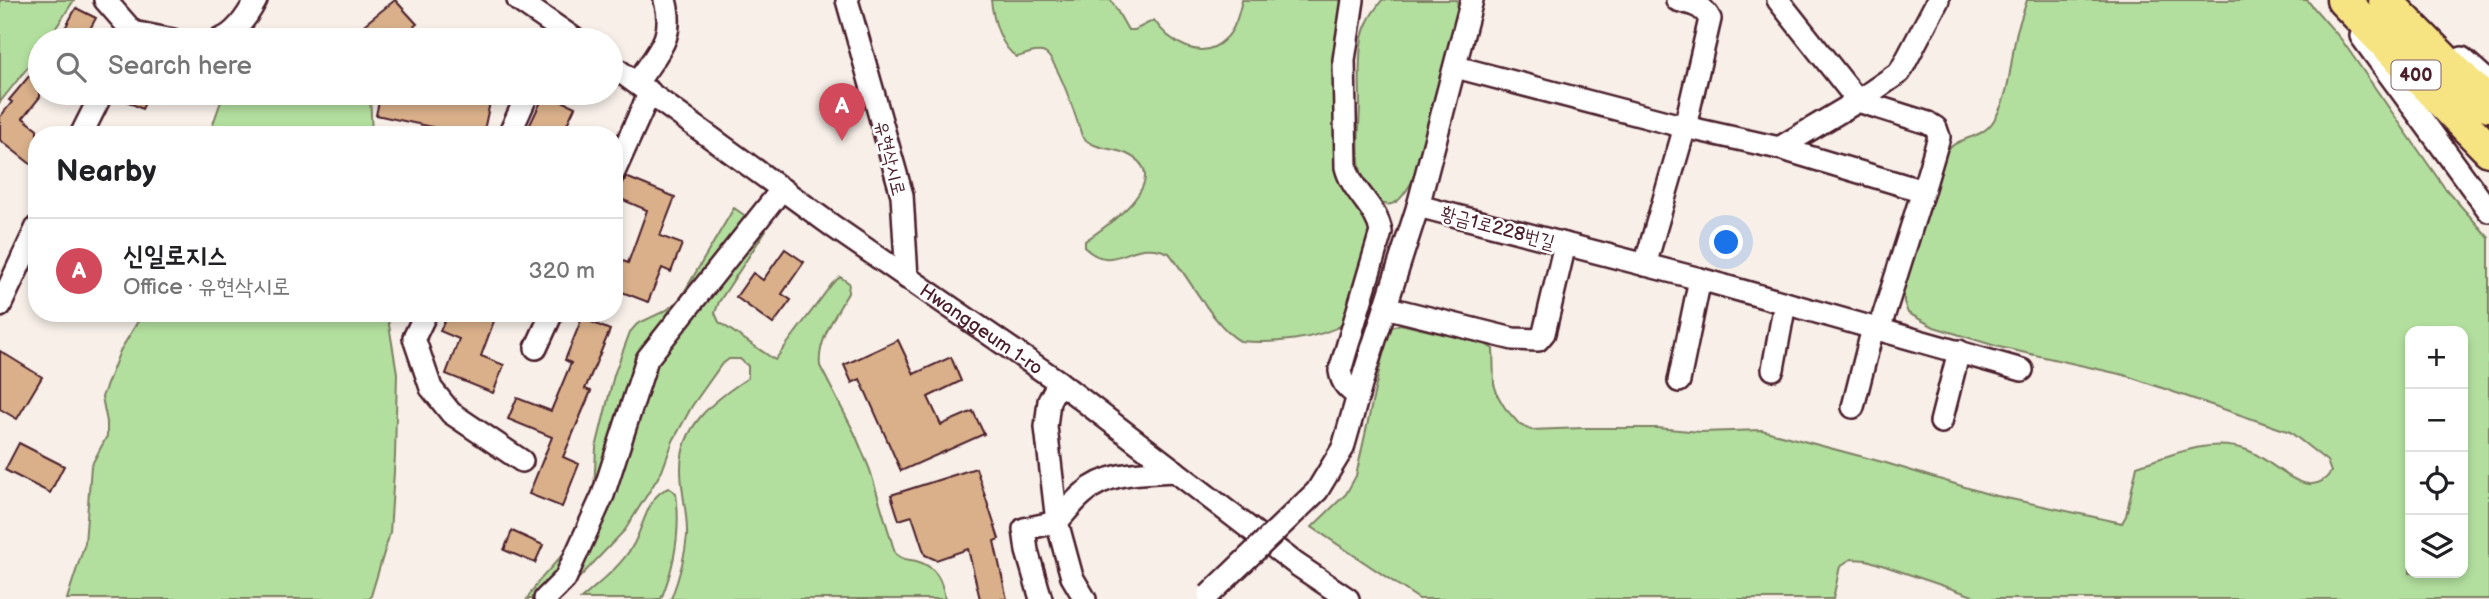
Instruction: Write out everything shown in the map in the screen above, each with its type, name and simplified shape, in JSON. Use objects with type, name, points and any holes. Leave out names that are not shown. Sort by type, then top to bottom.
[{"type":"highway","name":"400","points":[[2343,0],[2489,150]]},
{"type":"highway","name":"400","points":[[2386,0],[2489,105]]},
{"type":"street","points":[[105,0],[125,28]]},
{"type":"street","points":[[236,28],[256,0]]},
{"type":"street","points":[[518,0],[553,28]]},
{"type":"street","points":[[623,146],[643,88],[666,39],[670,19],[665,0]]},
{"type":"street","name":"유현삭시로","points":[[847,0],[902,195],[907,278]]},
{"type":"street","points":[[1353,0],[1344,60],[1346,167],[1353,183],[1376,215],[1381,232],[1340,371],[1341,380],[1358,396]]},
{"type":"street","points":[[1418,206],[1472,0]]},
{"type":"street","points":[[1645,265],[1685,127],[1710,19],[1706,11],[1697,5],[1677,0]]},
{"type":"street","points":[[1778,0],[1858,101],[1928,123],[1936,128],[1940,137],[1853,407]]},
{"type":"street","points":[[1779,148],[1858,101],[1900,72],[1938,0]]},
{"type":"street","points":[[2335,0],[2489,211]]},
{"type":"street","points":[[2386,0],[2458,54],[2489,82]]},
{"type":"street","points":[[1456,67],[1685,127],[1779,148],[1923,191]]},
{"type":"street","name":"Hwanggeum 1-ro","points":[[623,74],[907,278],[1059,382],[1296,564],[1348,599]]},
{"type":"street","points":[[86,126],[97,105]]},
{"type":"street","points":[[513,126],[523,105]]},
{"type":"street","points":[[545,599],[565,579],[603,495],[647,359],[782,189]]},
{"type":"street","name":"황금1로228번길","points":[[1207,597],[1317,491],[1343,448],[1418,206],[1700,279],[2022,370]]},
{"type":"street","points":[[1385,307],[1513,339],[1538,340],[1544,333],[1565,244]]},
{"type":"street","points":[[0,306],[28,246]]},
{"type":"street","points":[[1679,381],[1700,279]]},
{"type":"street","points":[[1773,369],[1785,303]]},
{"type":"street","points":[[422,322],[414,338],[431,388],[452,413],[522,461]]},
{"type":"street","points":[[536,348],[548,322]]},
{"type":"street","points":[[1941,422],[1959,351]]},
{"type":"street","points":[[1059,382],[1049,401],[1046,427],[1057,522],[1072,577],[1085,599]]},
{"type":"street","points":[[1041,599],[1027,551],[1024,529],[1057,522],[1084,492],[1099,483],[1131,474],[1175,471]]},
{"type":"green space","points":[[0,0],[74,0],[56,28],[28,28],[28,67],[0,102]]},
{"type":"green space","points":[[991,0],[1111,0],[1128,30],[1135,30],[1154,20],[1176,42],[1205,50],[1215,47],[1231,32],[1242,0],[1347,0],[1341,142],[1373,236],[1346,323],[1294,340],[1240,341],[1212,314],[1169,253],[1144,249],[1105,258],[1096,256],[1085,248],[1085,241],[1121,213],[1142,188],[1145,176],[1141,164],[1127,154],[1086,141],[1050,58],[1042,52],[1017,57],[1011,52],[998,32]]},
{"type":"green space","points":[[1382,0],[1457,0],[1458,10],[1413,180],[1392,204],[1377,201],[1368,188],[1361,172],[1358,151],[1362,38],[1367,23]]},
{"type":"green space","points":[[2027,0],[2307,0],[2341,39],[2444,187],[2489,238],[2489,599],[1982,599],[1867,560],[1851,559],[1840,566],[1833,599],[1419,599],[1312,527],[1346,494],[1356,476],[1387,335],[1392,327],[1400,324],[1485,344],[1493,349],[1494,384],[1498,396],[1520,425],[1531,430],[1762,430],[1988,494],[2122,523],[2137,466],[2205,446],[2219,445],[2247,450],[2301,482],[2312,484],[2322,481],[2331,472],[2327,461],[2290,432],[2124,375],[1999,347],[1934,327],[1908,313],[1904,302],[1904,289],[1943,156],[1955,144],[1989,127],[2000,110],[2007,88],[2017,31]]},
{"type":"green space","points":[[220,105],[371,105],[372,126],[212,126]]},
{"type":"green space","points":[[734,208],[766,230],[719,302],[715,313],[719,322],[775,360],[832,284],[840,277],[849,283],[848,293],[824,337],[820,366],[870,470],[895,553],[902,558],[929,566],[940,580],[945,599],[671,599],[687,536],[681,478],[682,454],[686,440],[701,416],[723,395],[748,378],[748,366],[740,359],[729,359],[721,365],[692,406],[673,441],[662,471],[625,530],[559,599],[527,599],[538,582],[573,543],[594,493],[596,448],[614,375],[630,332],[637,324],[667,310],[680,299]]},
{"type":"green space","points":[[138,322],[388,322],[397,373],[390,533],[370,599],[67,599],[85,543],[91,466],[107,436],[102,397],[120,351]]},
{"type":"green space","points":[[669,488],[676,493],[677,534],[670,573],[661,599],[581,599],[627,555],[655,497]]},
{"type":"building","points":[[395,0],[417,24],[412,28],[360,28]]},
{"type":"building","points":[[76,8],[96,18],[91,28],[65,28]]},
{"type":"building","points":[[28,77],[28,105],[34,105],[23,118],[33,126],[28,126],[28,162],[0,140],[0,117],[12,102],[9,100]]},
{"type":"building","points":[[378,105],[489,105],[485,126],[427,126],[376,115]]},
{"type":"building","points":[[539,105],[575,107],[566,126],[529,126]]},
{"type":"building","points":[[626,177],[675,197],[660,236],[682,244],[671,272],[662,268],[648,302],[623,292],[623,261],[628,263],[647,210],[623,200],[623,183]]},
{"type":"building","points":[[785,249],[804,262],[782,294],[791,300],[773,324],[736,297],[753,273],[763,280]]},
{"type":"building","points":[[444,322],[494,322],[481,356],[504,365],[493,393],[446,374],[459,339],[440,331]]},
{"type":"building","points":[[580,322],[591,322],[610,330],[585,389],[591,391],[563,457],[579,464],[562,507],[529,494],[552,437],[508,419],[517,398],[551,411],[571,363],[565,360]]},
{"type":"building","points":[[898,340],[914,374],[951,357],[961,381],[928,397],[941,425],[973,411],[984,434],[901,471],[860,379],[852,383],[844,365]]},
{"type":"building","points":[[0,351],[42,377],[17,419],[0,409]]},
{"type":"building","points":[[19,443],[64,466],[50,493],[5,470]]},
{"type":"building","points":[[976,468],[999,539],[994,541],[1007,599],[980,599],[968,549],[936,560],[925,555],[912,516],[899,520],[891,495]]},
{"type":"building","points":[[512,531],[543,545],[535,563],[504,550]]},
{"type":"place","name":"신일로지스","points":[[842,141]]}]
